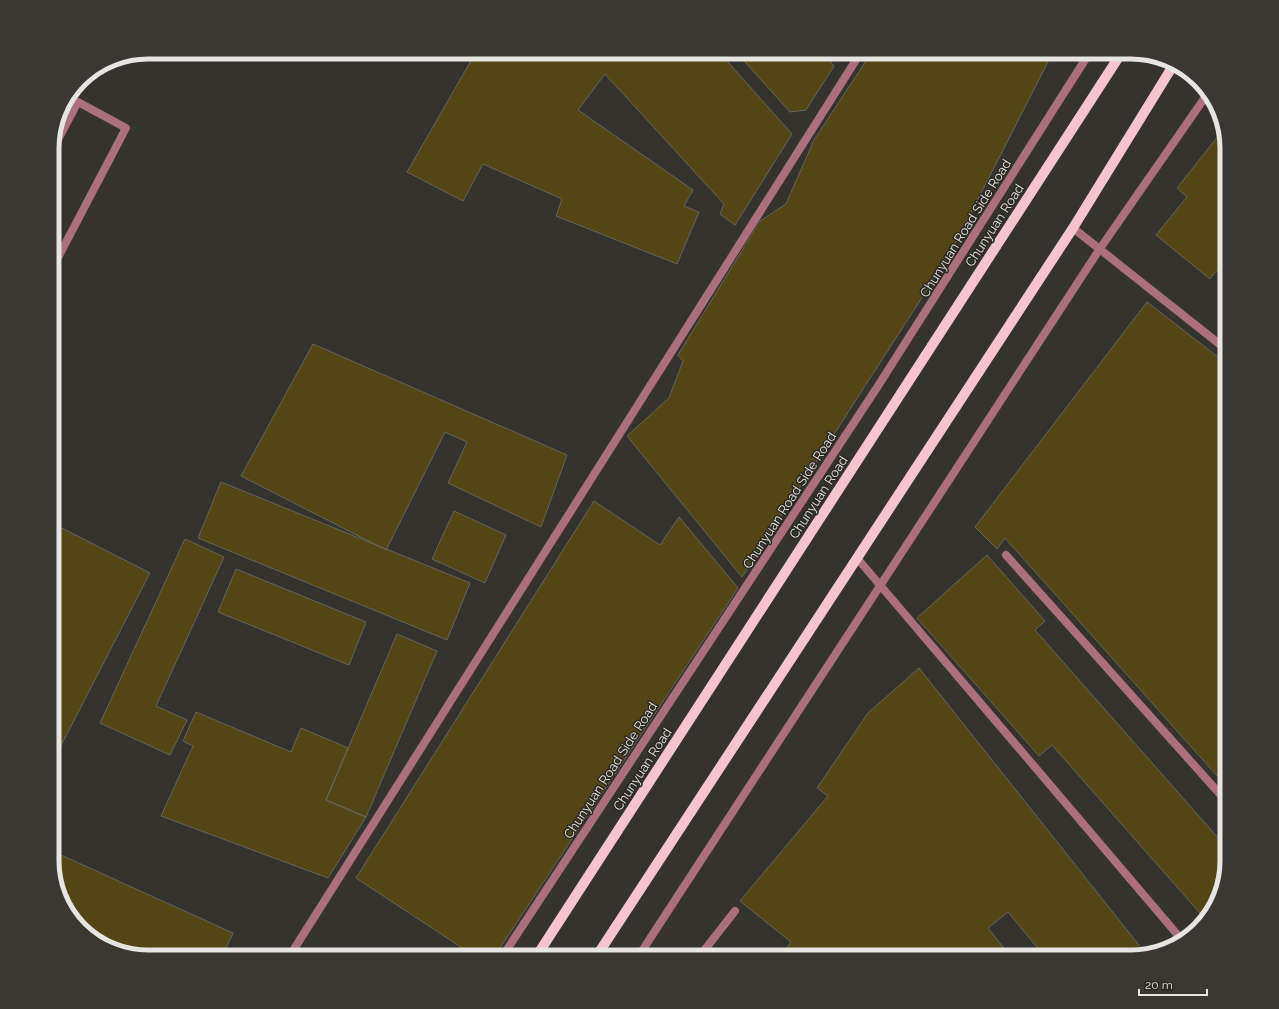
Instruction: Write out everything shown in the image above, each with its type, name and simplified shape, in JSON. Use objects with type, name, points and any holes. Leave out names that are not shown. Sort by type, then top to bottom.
[{"type":"main road","name":"Chunyuan Road","points":[[541,950],[1117,59]]},
{"type":"main road","points":[[601,950],[1073,228],[1171,69]]},
{"type":"street","points":[[293,950],[857,59]]},
{"type":"street","name":"Chunyuan Road Side Road","points":[[507,950],[878,386],[1086,59]]},
{"type":"street","points":[[643,950],[1099,250],[1204,98]]},
{"type":"street","points":[[59,256],[126,128],[78,102],[60,137]]},
{"type":"street","points":[[1073,228],[1220,345]]},
{"type":"street","points":[[1006,555],[1220,794]]},
{"type":"street","points":[[857,558],[1179,936]]},
{"type":"street","points":[[705,950],[736,910]]},
{"type":"building","points":[[472,59],[725,59],[792,134],[735,225],[720,214],[724,204],[605,74],[578,110],[693,190],[684,206],[699,212],[677,264],[556,216],[562,199],[483,164],[463,201],[407,172]]},
{"type":"building","points":[[742,59],[828,59],[834,66],[806,110],[790,112]]},
{"type":"building","points":[[867,59],[1049,59],[950,254],[742,577],[627,436],[669,398],[683,361],[678,355],[760,221],[786,204],[814,140]]},
{"type":"building","points":[[1219,135],[1220,272],[1217,270],[1210,279],[1156,235],[1187,197],[1177,188]]},
{"type":"building","points":[[1147,302],[1220,359],[1220,779],[1005,538],[997,549],[975,527]]},
{"type":"building","points":[[313,344],[567,455],[541,527],[448,483],[467,442],[445,432],[386,550],[241,476]]},
{"type":"building","points":[[221,482],[470,583],[447,640],[198,538]]},
{"type":"building","points":[[594,501],[660,545],[679,517],[738,588],[499,950],[465,950],[356,878]]},
{"type":"building","points":[[454,511],[506,535],[485,583],[432,559]]},
{"type":"building","points":[[59,527],[150,573],[59,749]]},
{"type":"building","points":[[185,539],[224,557],[156,706],[187,720],[170,755],[100,723]]},
{"type":"building","points":[[987,555],[1045,621],[1035,630],[1220,840],[1218,878],[1211,900],[1202,915],[1052,745],[1039,756],[917,618]]},
{"type":"building","points":[[236,569],[366,622],[349,665],[218,612]]},
{"type":"building","points":[[397,634],[437,651],[366,817],[326,800]]},
{"type":"building","points":[[919,668],[1142,949],[1039,950],[1008,912],[988,928],[1005,950],[785,950],[791,942],[740,901],[828,796],[817,788],[868,713]]},
{"type":"building","points":[[196,712],[291,752],[301,728],[348,748],[326,800],[366,817],[328,878],[161,816],[193,746],[183,741]]},
{"type":"building","points":[[59,854],[233,933],[225,950],[148,950],[125,947],[109,941],[94,932],[85,924],[77,915],[68,900],[62,884],[59,867]]}]
